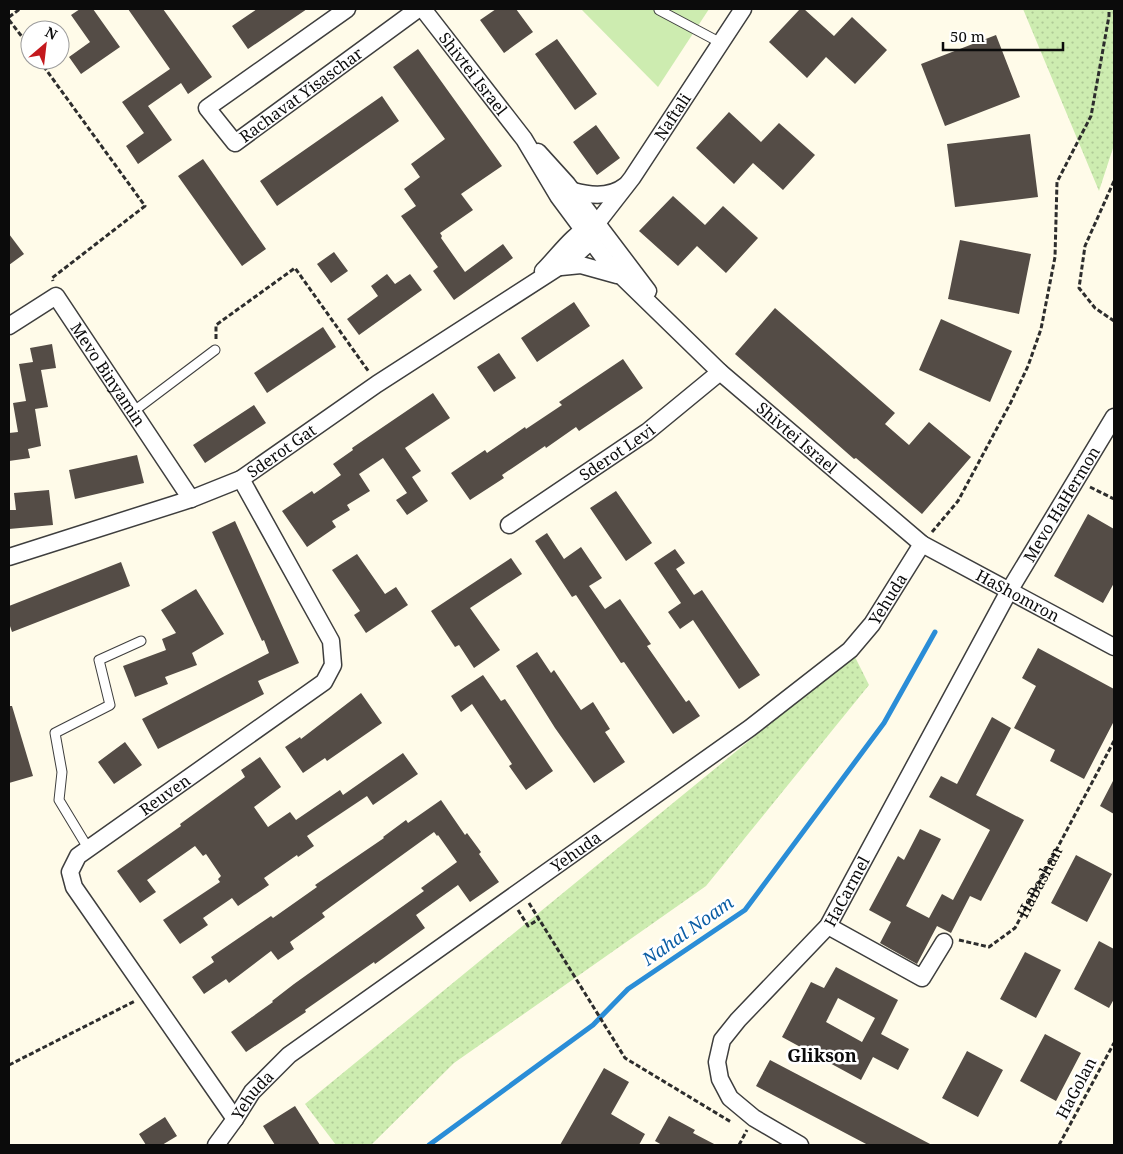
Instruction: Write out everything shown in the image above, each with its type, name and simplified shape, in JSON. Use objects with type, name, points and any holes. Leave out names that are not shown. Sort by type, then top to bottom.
[{"type":"street","name":"Rachavat Yisaschar","points":[[347,9],[207,108],[234,142],[418,9]]},
{"type":"street","name":"Shivtei Israel","points":[[423,9],[524,139],[556,170],[573,191],[590,231],[607,262],[720,372],[922,544]]},
{"type":"street","name":"Naftali","points":[[590,231],[627,185],[743,9]]},
{"type":"street","name":"Shivtei Israel","points":[[524,139],[544,174],[590,231],[676,329]]},
{"type":"street","points":[[573,191],[598,195],[615,192],[627,185]]},
{"type":"street","name":"Sderot Gat","points":[[9,557],[191,499],[241,479],[377,384],[561,267],[576,256],[590,231]]},
{"type":"street","name":"Sderot Gat","points":[[526,288],[590,231]]},
{"type":"street","points":[[561,267],[581,264],[622,277]]},
{"type":"street","points":[[9,326],[56,296]]},
{"type":"street","name":"Mevo Binyamin","points":[[56,296],[191,499]]},
{"type":"street","name":"Sderot Levi","points":[[509,525],[647,432],[720,372]]},
{"type":"street","name":"Mevo HaHermon","points":[[1010,591],[1114,417]]},
{"type":"street","name":"Reuven","points":[[235,1119],[74,887],[70,872],[78,856],[88,848],[324,682],[333,665],[331,641],[241,479]]},
{"type":"street","name":"HaShomron","points":[[922,544],[1114,647]]},
{"type":"street","name":"Yehuda","points":[[216,1145],[252,1092],[289,1055],[750,728],[850,650],[883,608],[922,544]]},
{"type":"street","name":"HaCarmel","points":[[800,1145],[754,1118],[730,1098],[720,1079],[717,1062],[722,1040],[738,1020],[828,926],[1010,591]]},
{"type":"street","points":[[828,926],[922,978],[944,942]]},
{"type":"lane","points":[[659,10],[720,43]]},
{"type":"lane","points":[[134,411],[215,350]]},
{"type":"lane","points":[[88,848],[59,800],[62,772],[55,733],[110,705],[99,660],[141,641]]},
{"type":"path","points":[[20,9],[9,19],[20,34]]},
{"type":"path","points":[[922,544],[958,501],[1011,402],[1028,366],[1041,329],[1055,257],[1057,182],[1092,116],[1109,16],[1108,9]]},
{"type":"path","points":[[46,70],[145,206],[52,278],[56,296]]},
{"type":"path","points":[[1114,181],[1085,246],[1079,288],[1095,308],[1114,321]]},
{"type":"path","points":[[215,350],[216,325],[294,268],[377,384]]},
{"type":"path","points":[[1078,480],[1114,499]]},
{"type":"path","name":"HaBashan","points":[[944,942],[960,940],[989,947],[1015,928],[1114,742]]},
{"type":"path","points":[[510,897],[528,926],[539,919]]},
{"type":"path","points":[[532,908],[625,1058],[747,1131]]},
{"type":"path","points":[[9,1065],[149,994]]},
{"type":"path","name":"HaGolan","points":[[1059,1145],[1114,1043]]},
{"type":"green space","points":[[581,9],[709,9],[658,87]]},
{"type":"green space","points":[[1023,9],[1114,9],[1114,145],[1099,191]]},
{"type":"green space","points":[[854,655],[869,685],[706,886],[454,1063],[371,1145],[336,1145],[305,1104]]},
{"type":"building","points":[[80,9],[93,9],[120,47],[81,74],[70,56],[90,42],[71,15]]},
{"type":"building","points":[[128,9],[163,9],[212,77],[188,94],[181,83],[148,106],[172,140],[138,164],[126,146],[144,133],[122,102],[170,69]]},
{"type":"building","points":[[257,9],[307,9],[248,49],[232,26]]},
{"type":"building","points":[[496,9],[516,9],[533,32],[504,53],[480,20]]},
{"type":"building","points":[[800,9],[804,9],[834,36],[852,17],[887,50],[855,84],[826,57],[807,78],[769,42]]},
{"type":"building","points":[[996,35],[1020,97],[945,126],[921,64]]},
{"type":"building","points":[[557,39],[597,94],[575,110],[535,54]]},
{"type":"building","points":[[418,49],[502,166],[461,194],[473,210],[440,233],[441,238],[465,272],[503,244],[513,258],[454,300],[433,271],[438,267],[401,216],[416,206],[404,189],[420,177],[411,164],[445,139],[393,67]]},
{"type":"building","points":[[382,96],[399,121],[277,206],[260,181]]},
{"type":"building","points":[[729,112],[761,142],[779,123],[815,155],[783,190],[753,163],[734,184],[696,148]]},
{"type":"building","points":[[596,125],[620,158],[597,175],[573,142]]},
{"type":"building","points":[[1030,134],[1038,197],[955,207],[947,144]]},
{"type":"building","points":[[203,159],[266,249],[242,266],[178,176]]},
{"type":"building","points":[[673,196],[705,225],[723,206],[758,238],[726,273],[697,246],[678,266],[639,231]]},
{"type":"building","points":[[9,234],[24,254],[9,265]]},
{"type":"building","points":[[960,240],[1031,254],[1019,314],[948,299]]},
{"type":"building","points":[[334,252],[348,271],[331,283],[317,264]]},
{"type":"building","points":[[387,274],[395,284],[410,274],[422,290],[359,335],[347,319],[378,296],[371,286]]},
{"type":"building","points":[[574,302],[590,326],[537,362],[521,338]]},
{"type":"building","points":[[775,308],[895,413],[885,424],[909,445],[929,422],[971,457],[922,514],[856,458],[854,459],[735,354]]},
{"type":"building","points":[[941,319],[1012,351],[990,402],[919,370]]},
{"type":"building","points":[[323,327],[336,347],[267,393],[254,373]]},
{"type":"building","points":[[52,344],[56,368],[41,370],[48,407],[35,409],[41,446],[28,449],[30,458],[9,461],[9,433],[18,432],[13,403],[26,401],[19,364],[33,362],[30,348]]},
{"type":"building","points":[[499,353],[516,378],[494,392],[477,367]]},
{"type":"building","points":[[623,359],[643,388],[579,431],[576,427],[546,448],[545,446],[502,475],[504,478],[470,500],[451,473],[485,450],[487,453],[525,427],[526,429],[562,405],[559,402]]},
{"type":"building","points":[[433,393],[450,418],[405,448],[421,471],[412,477],[428,501],[407,515],[396,500],[407,493],[383,458],[359,474],[370,491],[347,505],[350,510],[332,521],[336,527],[307,547],[282,511],[312,491],[314,494],[341,475],[333,464],[353,450],[352,448]]},
{"type":"building","points":[[254,405],[266,423],[205,463],[193,445]]},
{"type":"building","points":[[137,455],[144,483],[75,499],[69,470]]},
{"type":"building","points":[[49,490],[53,525],[9,529],[9,510],[16,510],[14,493]]},
{"type":"building","points":[[616,491],[652,543],[626,561],[590,508]]},
{"type":"building","points":[[1088,514],[1114,529],[1114,583],[1103,603],[1054,576]]},
{"type":"building","points":[[235,521],[299,663],[258,681],[264,694],[158,749],[142,719],[269,653],[212,532]]},
{"type":"building","points":[[547,533],[564,559],[581,547],[602,578],[589,586],[605,609],[620,599],[651,644],[647,646],[686,702],[689,700],[700,716],[673,734],[624,662],[621,663],[576,595],[572,597],[535,541]]},
{"type":"building","points":[[675,549],[685,563],[676,569],[694,595],[702,590],[760,675],[739,689],[693,620],[680,629],[668,612],[681,603],[654,563]]},
{"type":"building","points":[[357,554],[385,594],[396,587],[408,605],[366,633],[354,615],[360,611],[332,570]]},
{"type":"building","points":[[511,558],[522,574],[470,608],[500,650],[474,668],[459,645],[455,647],[431,611]]},
{"type":"building","points":[[121,562],[130,586],[12,632],[9,623],[9,606]]},
{"type":"building","points":[[196,589],[224,634],[192,653],[197,665],[165,677],[168,684],[135,697],[123,666],[166,650],[162,639],[176,633],[161,610]]},
{"type":"building","points":[[1038,648],[1114,689],[1114,721],[1084,779],[1050,761],[1055,750],[1014,728],[1036,686],[1022,678]]},
{"type":"building","points":[[537,652],[551,673],[554,670],[581,710],[593,702],[610,729],[605,732],[625,762],[594,783],[555,728],[516,666]]},
{"type":"building","points":[[483,675],[501,701],[505,699],[553,771],[526,790],[509,766],[512,764],[472,704],[461,712],[451,696]]},
{"type":"building","points":[[361,693],[382,723],[327,761],[325,758],[303,773],[285,747],[300,737],[301,739]]},
{"type":"building","points":[[9,706],[12,706],[33,776],[9,783]]},
{"type":"building","points":[[992,717],[1011,728],[976,795],[1024,820],[981,901],[970,896],[951,933],[937,926],[917,964],[880,943],[891,922],[869,910],[898,856],[904,860],[920,829],[941,839],[906,906],[929,918],[942,894],[953,900],[990,830],[929,797],[941,776],[957,784]]},
{"type":"building","points":[[125,742],[142,765],[114,784],[98,762]]},
{"type":"building","points":[[403,753],[418,774],[373,805],[367,796],[307,836],[314,846],[298,857],[297,855],[264,878],[269,885],[238,906],[232,898],[203,918],[208,925],[180,944],[163,920],[220,882],[218,879],[221,876],[206,854],[203,856],[195,846],[147,880],[156,892],[140,903],[117,871],[181,826],[180,824],[245,777],[241,770],[260,757],[281,787],[254,807],[268,827],[290,812],[296,820],[340,790],[343,795]]},
{"type":"building","points":[[1114,779],[1114,814],[1100,806]]},
{"type":"building","points":[[441,800],[465,835],[467,833],[481,852],[479,854],[499,882],[470,902],[458,885],[416,915],[425,928],[246,1052],[231,1032],[273,1002],[294,984],[424,891],[421,888],[457,862],[438,835],[434,832],[322,913],[325,917],[290,942],[294,949],[278,960],[271,951],[229,983],[226,979],[204,994],[192,977],[214,962],[211,957],[271,916],[273,918],[317,887],[315,885],[384,838],[406,820],[408,823]]},
{"type":"building","points":[[1076,855],[1112,874],[1087,922],[1051,903]]},
{"type":"building","points":[[1099,941],[1114,949],[1114,999],[1109,1008],[1074,989]]},
{"type":"building","points":[[1025,952],[1061,970],[1036,1018],[1000,999]]},
{"type":"building","points":[[836,967],[898,1000],[881,1034],[909,1049],[898,1070],[873,1057],[861,1080],[782,1037],[811,982],[824,988]],"holes":[[[838,998],[875,1018],[862,1042],[826,1022]]]},
{"type":"building","points":[[1045,1034],[1081,1053],[1056,1101],[1020,1081]]},
{"type":"building","points":[[967,1051],[1003,1070],[978,1117],[942,1098]]},
{"type":"building","points":[[770,1060],[932,1145],[868,1145],[756,1086]]},
{"type":"building","points":[[604,1068],[629,1082],[611,1114],[645,1134],[639,1145],[560,1145]]},
{"type":"building","points":[[295,1106],[320,1145],[275,1145],[263,1126]]},
{"type":"building","points":[[669,1116],[695,1130],[693,1133],[716,1145],[662,1145],[655,1141]]},
{"type":"building","points":[[165,1117],[177,1136],[162,1145],[146,1145],[139,1134]]},
{"type":"waterway","name":"Nahal Noam","points":[[429,1145],[593,1025],[628,989],[745,910],[884,723],[935,632]]},
{"type":"district","name":"Glikson","points":[[822,1056]]}]
